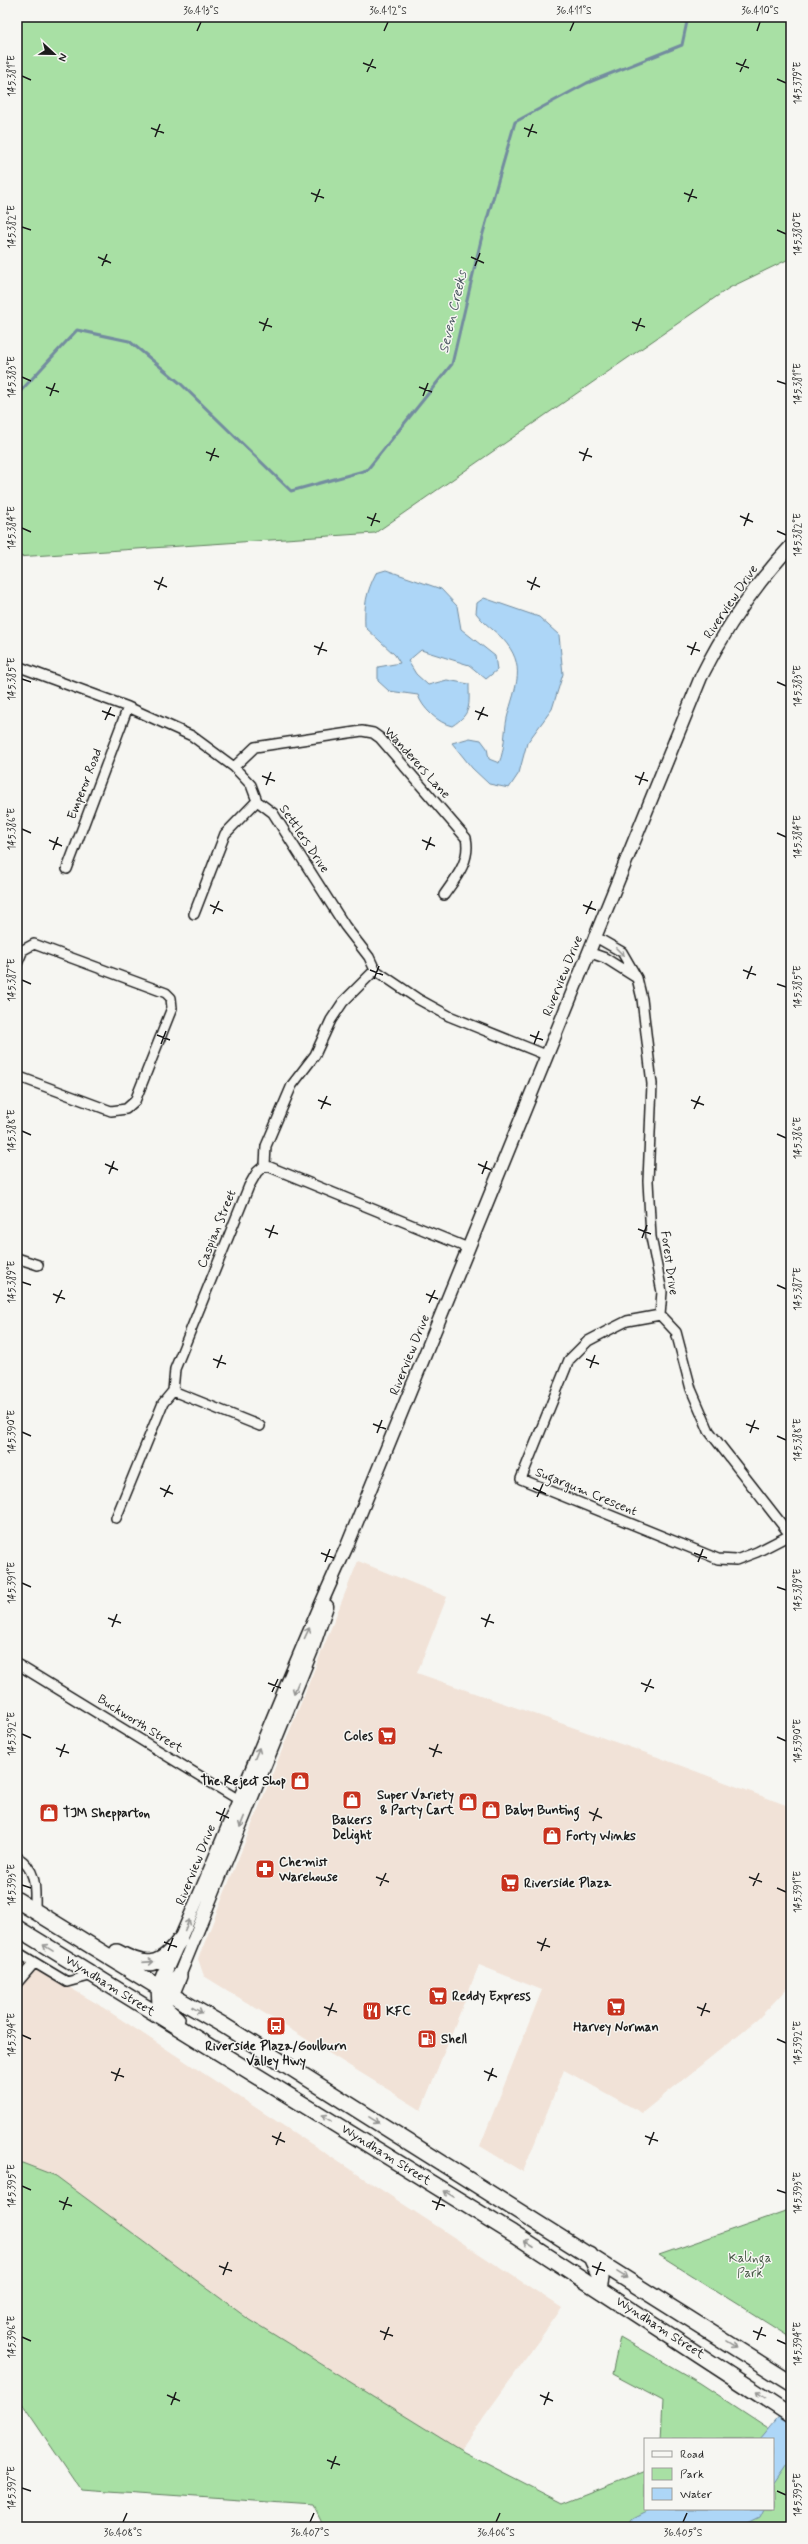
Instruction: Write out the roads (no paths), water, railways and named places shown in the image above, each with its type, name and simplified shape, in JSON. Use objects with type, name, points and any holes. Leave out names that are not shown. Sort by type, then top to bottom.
[{"type":"highway","name":"Wyndham Street","points":[[17,1900],[163,1996],[223,2025],[748,2354],[791,2383]]},
{"type":"highway","points":[[36,1912],[69,1923],[140,1963],[160,1961],[173,1951],[180,1940]]},
{"type":"highway","name":"Wyndham Street","points":[[17,1928],[482,2215],[731,2374],[791,2415]]},
{"type":"highway","points":[[133,2000],[147,2006],[163,1996],[172,1975]]},
{"type":"highway","points":[[163,1996],[178,2019],[276,2081],[302,2103]]},
{"type":"highway","points":[[469,2180],[474,2202],[482,2215]]},
{"type":"highway","points":[[589,2254],[599,2270],[601,2278],[599,2289]]},
{"type":"street","name":"Riverview Drive","points":[[172,1975],[180,1940],[312,1650],[348,1546],[594,936],[705,670],[741,608],[791,546]]},
{"type":"street","name":"Settlers Drive","points":[[17,666],[128,707],[192,736],[234,767],[251,785],[257,801],[277,818],[345,926],[369,957],[375,970],[418,999],[449,1016],[546,1055]]},
{"type":"street","name":"Emperor Road","points":[[67,869],[128,707]]},
{"type":"street","name":"Wanderers Lane","points":[[234,767],[255,747],[362,731],[373,733],[466,838],[467,855],[459,872],[444,895]]},
{"type":"street","points":[[194,914],[222,840],[234,823],[257,801]]},
{"type":"street","name":"Forest Drive","points":[[594,936],[622,952],[637,978],[642,1000],[652,1084],[648,1181],[651,1237],[662,1292],[660,1315]]},
{"type":"street","points":[[17,964],[26,946],[34,944],[166,993],[171,998],[172,1008],[135,1101],[126,1109],[111,1110],[17,1076]]},
{"type":"street","points":[[588,952],[605,958],[637,978]]},
{"type":"street","points":[[375,970],[343,1002],[331,1020],[315,1055],[292,1085],[266,1146],[266,1164],[468,1248]]},
{"type":"street","name":"Caspian Street","points":[[173,1391],[175,1369],[252,1178],[266,1164]]},
{"type":"street","points":[[17,1258],[38,1265]]},
{"type":"street","points":[[660,1315],[676,1332],[691,1389],[710,1431],[790,1536]]},
{"type":"street","name":"Sugargum Crescent","points":[[660,1315],[627,1321],[588,1341],[569,1360],[521,1479],[718,1559],[736,1560],[790,1536]]},
{"type":"street","points":[[116,1518],[163,1403],[173,1391],[260,1426]]},
{"type":"street","name":"Buckworth Street","points":[[17,1664],[243,1803]]},
{"type":"street","name":"Riverview Drive","points":[[172,1975],[243,1803]]},
{"type":"street","points":[[17,1857],[27,1864],[35,1881],[36,1912]]},
{"type":"street","points":[[17,1952],[67,1982],[93,1975]]},
{"type":"street","points":[[17,1983],[34,1963]]},
{"type":"water","points":[[386,570],[441,589],[457,606],[461,629],[495,656],[497,670],[486,679],[469,665],[421,650],[408,661],[416,674],[428,685],[447,680],[469,684],[469,704],[466,713],[452,726],[441,722],[431,714],[423,705],[418,695],[389,691],[378,681],[378,667],[400,663],[395,655],[365,627],[365,606],[370,587],[376,573]]},
{"type":"water","points":[[484,598],[539,617],[559,635],[563,674],[552,709],[527,743],[519,773],[509,788],[489,784],[472,768],[452,743],[470,738],[481,740],[487,748],[489,759],[499,763],[507,718],[516,686],[517,667],[515,658],[510,648],[502,638],[476,613],[477,603]]},
{"type":"water","points":[[791,2402],[791,2460],[774,2485],[774,2438],[761,2438]]},
{"type":"water","points":[[650,2510],[764,2510],[760,2517],[740,2527],[625,2527],[632,2519]]},
{"type":"waterway","name":"Seven Creeks","points":[[17,395],[77,330],[129,341],[180,383],[291,491],[367,470],[452,364],[481,240],[515,122],[587,83],[682,45],[688,17]]},
{"type":"place","name":"Coles","points":[[387,1736]]},
{"type":"place","name":"The Reject Shop","points":[[300,1781]]},
{"type":"place","name":"Bakers Delight","points":[[352,1800]]},
{"type":"place","name":"Super Variety & Party Cart","points":[[468,1802]]},
{"type":"place","name":"Baby Bunting","points":[[491,1810]]},
{"type":"place","name":"TJM Shepparton","points":[[49,1813]]},
{"type":"place","name":"Forty Winks","points":[[552,1836]]},
{"type":"place","name":"Chemist Warehouse","points":[[265,1869]]},
{"type":"place","name":"Riverside Plaza","points":[[510,1883]]},
{"type":"place","name":"Reddy Express","points":[[438,1996]]},
{"type":"place","name":"Harvey Norman","points":[[616,2007]]},
{"type":"place","name":"KFC","points":[[372,2011]]},
{"type":"place","name":"Riverside Plaza/Goulburn Valley Hwy","points":[[276,2026]]},
{"type":"place","name":"Shell","points":[[427,2039]]},
{"type":"park label","name":"Kalinga Park","points":[[750,2266]]}]
